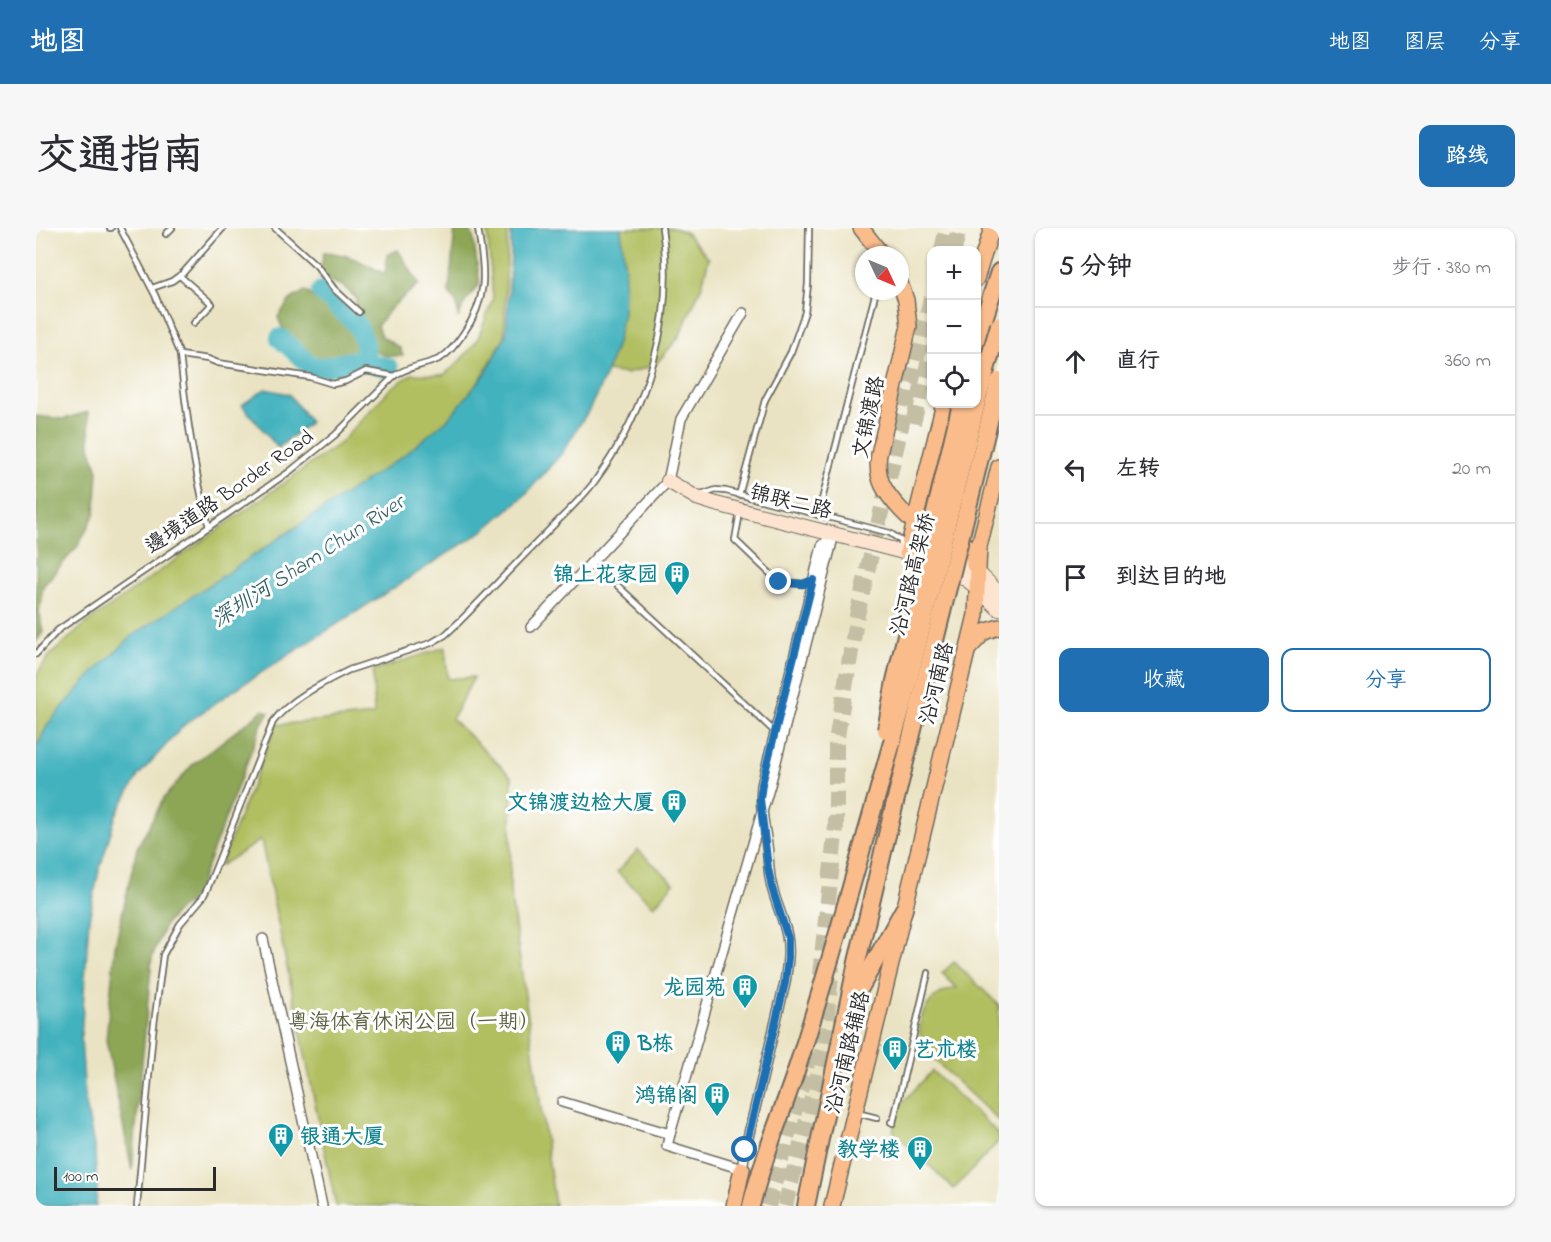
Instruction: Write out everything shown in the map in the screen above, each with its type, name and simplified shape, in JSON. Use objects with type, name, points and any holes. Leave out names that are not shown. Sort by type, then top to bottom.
[{"type":"highway","points":[[981,328],[999,272]]},
{"type":"highway","name":"沿河路高架桥","points":[[751,1206],[762,1166],[795,1074],[827,972],[904,700],[979,394],[999,325]]},
{"type":"highway","name":"沿河路高架桥","points":[[846,1014],[887,835],[999,381]]},
{"type":"highway","points":[[876,793],[890,703],[960,408]]},
{"type":"highway","points":[[806,1206],[846,1014],[904,909]]},
{"type":"main road","points":[[861,228],[875,246]]},
{"type":"main road","points":[[981,263],[992,228]]},
{"type":"main road","name":"文锦渡路","points":[[906,300],[909,326],[879,454],[877,472],[884,490],[915,523],[925,530],[958,539],[972,550],[975,578]]},
{"type":"main road","points":[[908,553],[943,408]]},
{"type":"main road","name":"沿河南路","points":[[904,909],[969,648],[976,615],[975,578],[979,546],[999,467]]},
{"type":"main road","points":[[969,648],[984,632],[999,627]]},
{"type":"main road","name":"沿河南路辅路","points":[[832,1206],[904,909]]},
{"type":"main road","points":[[734,1206],[742,1169]]},
{"type":"street","points":[[531,627],[668,481],[681,419],[743,313]]},
{"type":"street","name":"锦联二路","points":[[668,481],[698,498],[908,553],[909,558],[915,564],[975,578]]},
{"type":"street","points":[[762,812],[667,1146],[742,1169],[785,983],[788,958],[788,938],[770,878],[762,812],[760,799],[762,784],[778,735],[834,534]]},
{"type":"street","points":[[778,735],[822,546],[834,534]]},
{"type":"street","points":[[975,578],[999,593]]},
{"type":"street","points":[[975,578],[999,609]]},
{"type":"street","points":[[263,939],[322,1206]]},
{"type":"street","points":[[562,1102],[670,1134]]},
{"type":"lane","points":[[120,228],[152,288],[180,355],[196,480],[209,527]]},
{"type":"lane","points":[[166,234],[171,228]]},
{"type":"lane","points":[[152,288],[180,276],[223,228]]},
{"type":"lane","points":[[275,228],[317,266],[334,289],[359,312]]},
{"type":"lane","name":"邊境道路 Border Road","points":[[36,654],[58,630],[289,472],[326,442],[394,376],[404,369],[433,362],[444,356],[456,344],[472,321],[483,293],[484,274],[478,228]]},
{"type":"lane","points":[[137,1206],[153,1032],[163,956],[180,924],[203,897],[208,887],[273,722],[285,708],[337,675],[349,669],[431,643],[445,635],[593,483],[622,440],[649,379],[665,304],[667,266],[662,228]]},
{"type":"lane","points":[[740,495],[765,400],[791,352],[805,312],[809,228]]},
{"type":"lane","points":[[214,239],[220,245]]},
{"type":"lane","points":[[180,276],[212,304],[194,323]]},
{"type":"lane","points":[[818,515],[874,300]]},
{"type":"lane","points":[[180,355],[310,377],[333,384],[346,381],[366,371],[394,376]]},
{"type":"lane","points":[[698,498],[716,490],[890,533],[900,540],[908,553]]},
{"type":"lane","points":[[740,510],[735,540],[779,582],[803,584],[823,577]]},
{"type":"lane","points":[[618,586],[778,735]]},
{"type":"lane","points":[[891,1122],[893,1123],[928,974]]},
{"type":"lane","points":[[855,1112],[877,1118]]},
{"type":"green space","points":[[455,228],[468,228],[473,236],[480,284],[465,302],[458,318],[457,304],[449,293]]},
{"type":"green space","points":[[487,228],[508,228],[504,338],[465,406],[36,762],[36,675],[49,656],[84,625],[340,443],[391,388],[412,374],[443,375],[456,365],[477,341],[493,299]]},
{"type":"green space","points":[[621,228],[675,228],[685,232],[709,258],[702,285],[679,337],[655,365],[626,374],[607,371],[617,335],[622,301]]},
{"type":"green space","points":[[398,250],[419,284],[392,307],[377,326],[381,336],[400,348],[403,356],[388,356],[375,352],[358,367],[336,376],[294,343],[278,317],[290,300],[305,291],[341,316],[353,311],[357,299],[343,286],[319,277],[324,252],[348,256],[385,274],[387,255]]},
{"type":"green space","points":[[88,412],[90,446],[98,471],[95,514],[77,547],[43,586],[39,612],[43,632],[36,642],[36,416],[63,419]]},
{"type":"green space","name":"粤海体育休闲公园（一期）","points":[[445,647],[448,679],[474,677],[452,719],[512,777],[510,890],[555,1206],[336,1206],[261,840],[220,866],[276,725],[374,715],[373,671]]},
{"type":"green space","points":[[263,710],[269,712],[262,723],[195,897],[177,911],[165,925],[152,957],[132,1170],[106,1040],[115,946],[137,848],[164,798],[192,765]]},
{"type":"green space","points":[[638,850],[674,883],[654,906],[617,872]]},
{"type":"green space","points":[[954,962],[999,1005],[999,1121],[927,1053],[922,1042],[921,1021],[929,1004],[946,991],[957,988],[942,973]]},
{"type":"green space","points":[[932,1071],[999,1134],[999,1141],[954,1189],[893,1131],[900,1105]]},
{"type":"water","name":"深圳河 Sham Chun River","points":[[511,228],[621,228],[625,270],[623,312],[617,343],[605,377],[589,410],[562,453],[524,496],[483,531],[234,690],[184,725],[138,776],[116,815],[99,871],[89,919],[81,1038],[85,1099],[95,1151],[96,1206],[36,1206],[36,748],[48,724],[90,676],[132,636],[403,456],[449,418],[486,373],[506,335]]},
{"type":"water","points":[[265,389],[289,394],[310,422],[278,448],[242,405]]},
{"type":"waterway","points":[[321,291],[356,323],[364,340],[366,363]]},
{"type":"waterway","points":[[280,338],[310,365],[317,367],[359,361],[389,368]]},
{"type":"tunnel","points":[[943,246],[947,228]]},
{"type":"tunnel","points":[[955,246],[959,228]]},
{"type":"tunnel","points":[[820,975],[836,826],[836,742],[857,615],[931,300]]},
{"type":"tunnel","points":[[913,423],[930,354]]},
{"type":"tunnel","points":[[785,1206],[824,1043],[832,966]]},
{"type":"tunnel","points":[[768,1206],[806,1069],[810,1045]]},
{"type":"place","name":"锦上花家园","points":[[677,597]]},
{"type":"place","name":"文锦渡边检大厦","points":[[674,825]]},
{"type":"place","name":"龙园苑","points":[[745,1010]]},
{"type":"place","name":"B栋","points":[[618,1066]]},
{"type":"place","name":"艺术楼","points":[[895,1072]]},
{"type":"place","name":"鸿锦阁","points":[[717,1118]]},
{"type":"place","name":"银通大厦","points":[[281,1159]]},
{"type":"place","name":"教学楼","points":[[920,1172]]},
{"type":"route","points":[[745,1150],[785,983],[788,958],[788,938],[768,868],[760,799],[813,580],[803,584],[779,582]]}]
